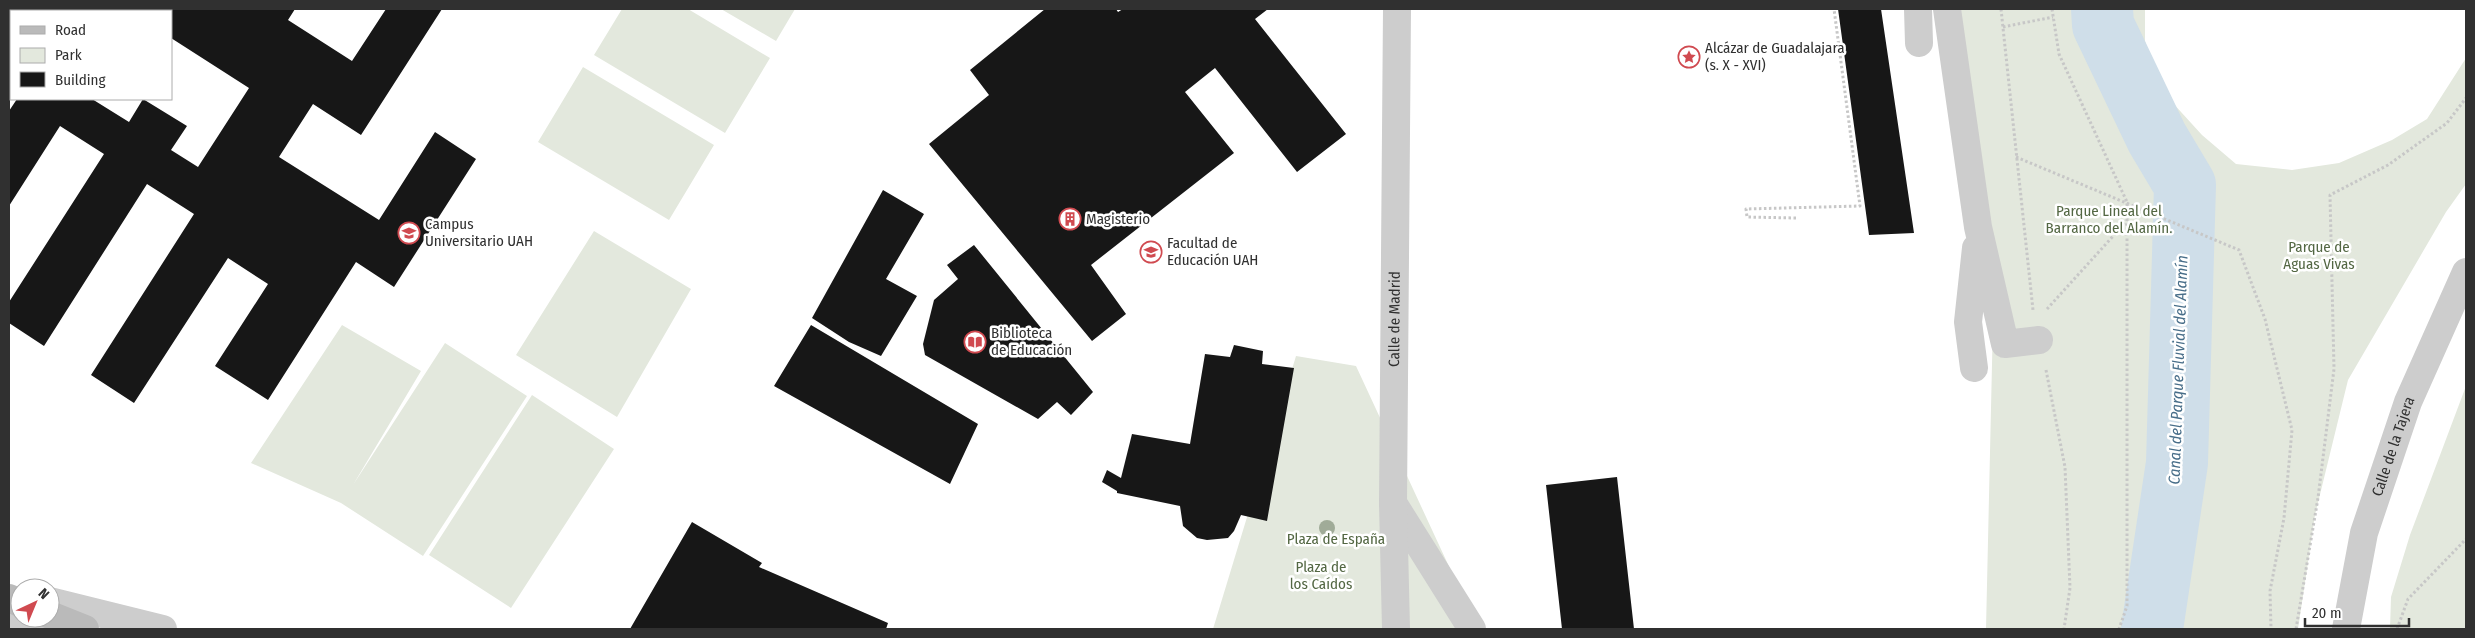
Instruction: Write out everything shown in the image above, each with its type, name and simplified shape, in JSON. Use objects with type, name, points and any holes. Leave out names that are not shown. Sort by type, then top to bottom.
[{"type":"main road","points":[[60,619],[85,629]]},
{"type":"street","name":"Calle de Madrid","points":[[1396,629],[1393,503],[1397,9]]},
{"type":"street","points":[[1918,9],[1920,42]]},
{"type":"street","points":[[1947,9],[1978,227],[2004,344],[2041,327]]},
{"type":"street","points":[[1974,368],[1968,322],[1978,227]]},
{"type":"street","name":"Calle de la Tajera","points":[[2346,629],[2364,533],[2408,402],[2466,272]]},
{"type":"street","points":[[1393,503],[1472,629]]},
{"type":"street","points":[[60,603],[163,629]]},
{"type":"street","points":[[9,612],[34,629]]},
{"type":"path","points":[[1796,218],[1747,217],[1746,209],[1860,206],[1834,9]]},
{"type":"path","points":[[2052,9],[2058,54],[2127,202],[2126,606],[2119,629]]},
{"type":"path","points":[[2003,26],[2053,17]]},
{"type":"path","points":[[2296,629],[2318,498],[2334,369],[2330,195],[2388,166],[2447,123],[2466,98]]},
{"type":"path","points":[[2016,157],[2239,250],[2264,318],[2292,430],[2284,518],[2270,591],[2271,629]]},
{"type":"path","points":[[2041,327],[2126,222]]},
{"type":"path","points":[[2397,629],[2408,599],[2466,539]]},
{"type":"green space","points":[[622,9],[688,9],[770,58],[725,133],[594,55]]},
{"type":"green space","points":[[721,9],[795,9],[776,41]]},
{"type":"green space","name":"Parque Lineal del Barranco del Alamín.","points":[[1948,9],[2145,9],[2145,41],[2161,90],[2202,135],[2236,164],[2292,170],[2339,163],[2392,140],[2427,119],[2466,58],[2466,184],[2446,212],[2348,380],[2315,515],[2298,629],[1986,629],[1994,276]]},
{"type":"green space","points":[[583,67],[714,145],[669,220],[538,142]]},
{"type":"green space","points":[[594,231],[691,289],[617,417],[516,355]]},
{"type":"green space","points":[[342,325],[421,371],[353,485],[445,343],[527,396],[423,556],[341,503],[251,463]]},
{"type":"green space","name":"Plaza de España","points":[[1296,356],[1356,366],[1478,629],[1213,629]]},
{"type":"green space","points":[[2466,386],[2466,629],[2390,629],[2391,597],[2410,535]]},
{"type":"green space","points":[[532,395],[614,449],[511,608],[429,555]]},
{"type":"building","points":[[295,9],[288,20],[352,61],[386,9],[442,9],[361,135],[313,104],[279,157],[379,220],[435,132],[476,159],[394,287],[356,262],[268,400],[215,366],[268,284],[228,258],[134,403],[91,375],[194,214],[147,184],[44,346],[9,323],[9,302],[104,154],[60,126],[9,206],[9,111],[16,100],[94,100],[129,122],[142,100],[145,100],[187,126],[171,150],[198,167],[249,88],[172,39],[172,10],[52,10]]},
{"type":"building","name":"Magisterio","points":[[1045,9],[1116,9],[1118,12],[1123,9],[1268,9],[1255,19],[1346,134],[1297,172],[1215,68],[1185,92],[1234,153],[1091,265],[1126,314],[1092,341],[929,144],[989,95],[970,70]]},
{"type":"building","points":[[1838,9],[1881,9],[1914,233],[1869,235]]},
{"type":"building","points":[[883,190],[924,214],[886,279],[917,296],[881,356],[849,342],[812,318]]},
{"type":"building","points":[[974,245],[1093,392],[1071,415],[1057,402],[1038,419],[925,355],[923,344],[934,300],[958,279],[947,265]]},
{"type":"building","points":[[811,325],[978,424],[950,484],[774,386]]},
{"type":"building","points":[[1234,345],[1263,351],[1262,364],[1294,368],[1267,521],[1241,515],[1234,531],[1228,538],[1207,540],[1197,538],[1183,526],[1180,506],[1117,493],[1117,491],[1102,482],[1107,470],[1121,478],[1132,434],[1190,444],[1205,354],[1230,357]]},
{"type":"building","points":[[1617,477],[1634,629],[1562,629],[1546,485]]},
{"type":"building","points":[[692,522],[762,563],[759,567],[888,623],[886,629],[630,629]]},
{"type":"waterway","name":"Canal del Parque Fluvial del Alamín","points":[[2102,9],[2103,25],[2157,138],[2185,185],[2177,463],[2152,629]]},
{"type":"place","name":"Alcázar de Guadalajara (s. X - XVI)","points":[[1689,57]]},
{"type":"place","name":"Magisterio","points":[[1070,219]]},
{"type":"place","name":"Campus Universitario UAH","points":[[409,233]]},
{"type":"place","name":"Facultad de Educación UAH","points":[[1151,252]]},
{"type":"place","name":"Biblioteca de Educación","points":[[975,342]]},
{"type":"park label","name":"Parque de Aguas Vivas","points":[[2319,256]]},
{"type":"park label","name":"Plaza de los Caídos","points":[[1321,576]]}]
